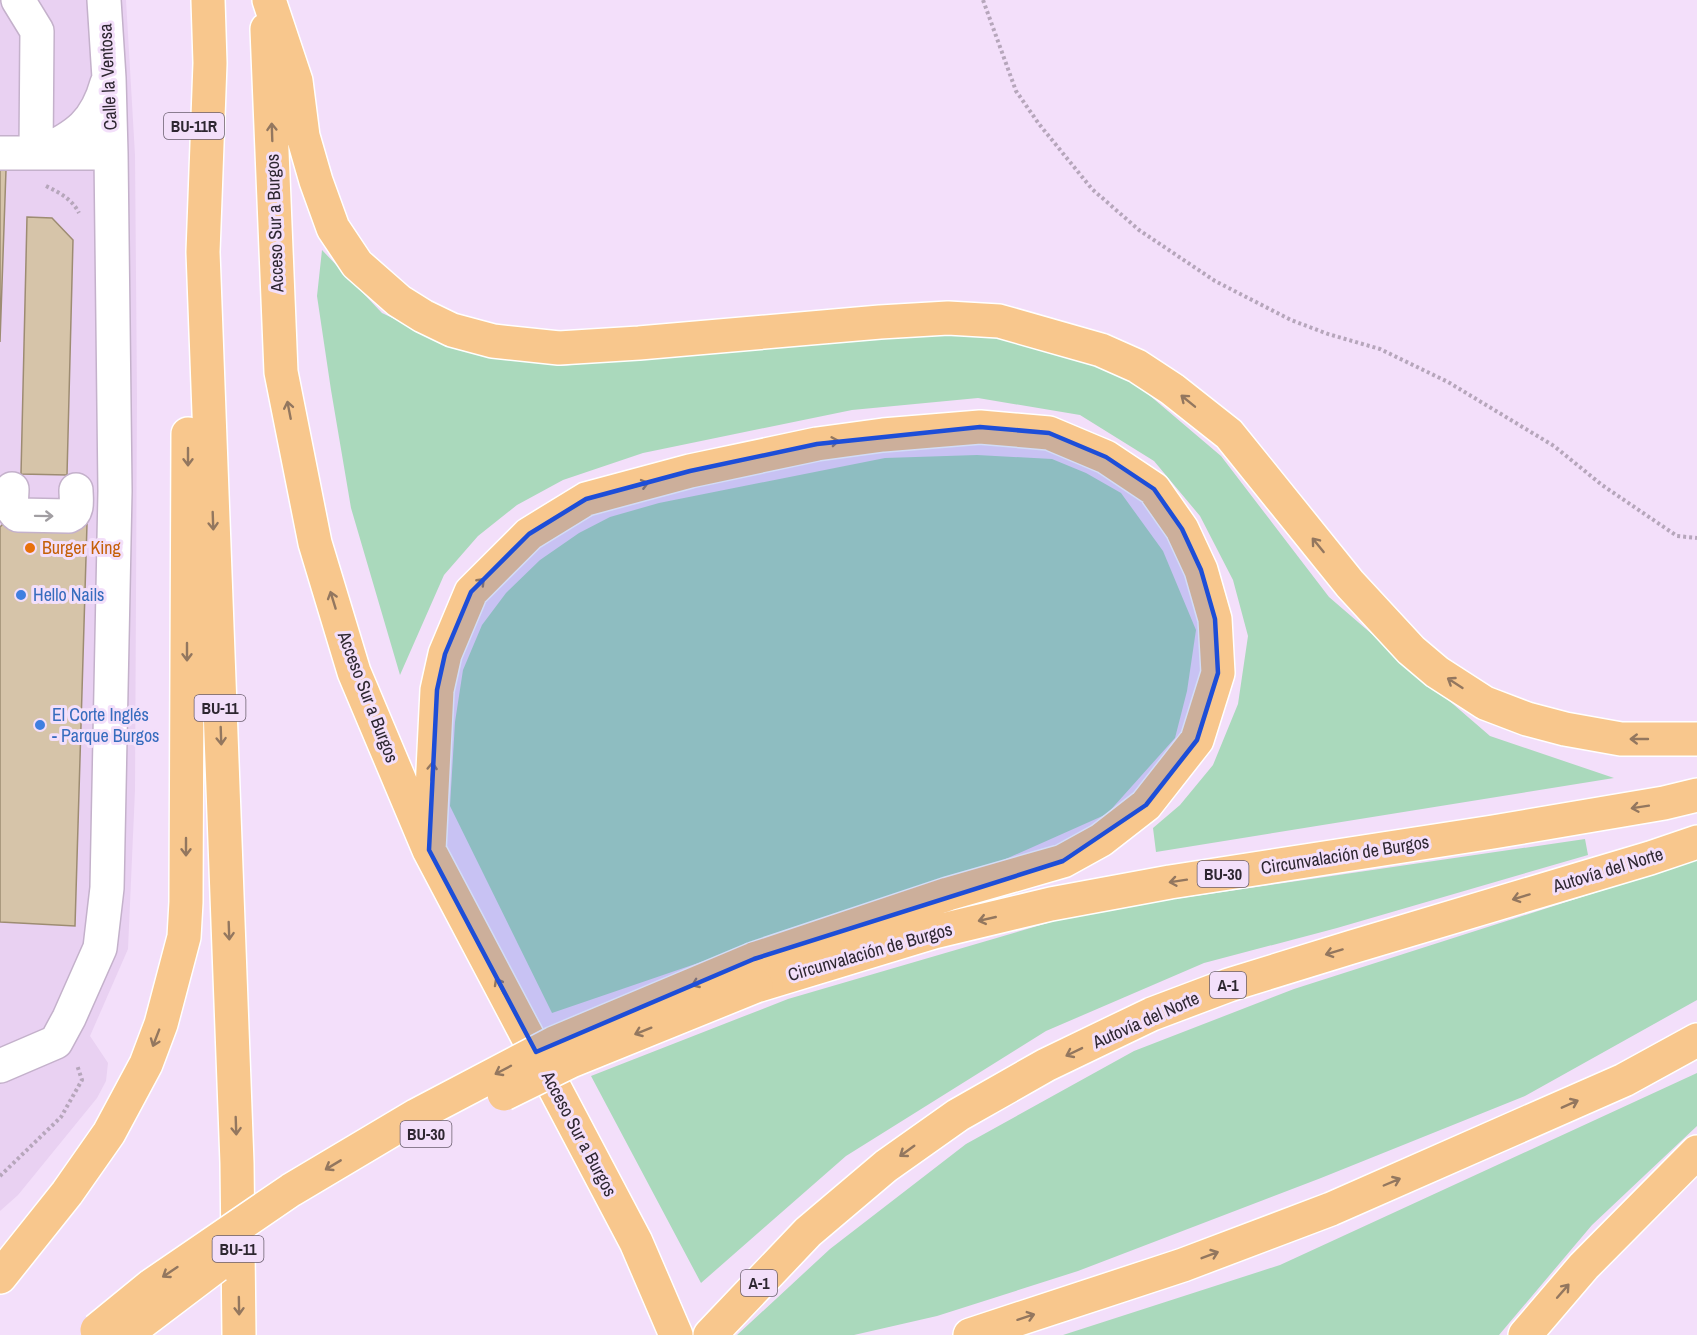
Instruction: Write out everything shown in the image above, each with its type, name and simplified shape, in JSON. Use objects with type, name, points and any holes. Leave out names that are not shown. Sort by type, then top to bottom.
[{"type":"highway","name":"BU-11R","points":[[188,0],[189,58],[202,252]]},
{"type":"highway","name":"BU-11","points":[[208,0],[210,63],[202,252],[237,1163],[239,1335]]},
{"type":"highway","points":[[267,0],[296,81],[303,136],[333,228],[357,264],[399,301],[423,316],[452,330],[493,341],[559,348],[639,344],[948,318],[999,321],[1101,350],[1137,366],[1172,389],[1229,435],[1350,584],[1411,650],[1437,672],[1485,703],[1527,719],[1564,729],[1621,739],[1697,739]]},
{"type":"highway","name":"Acceso Sur a Burgos","points":[[267,0],[281,372],[315,543],[354,672],[429,850],[636,1242],[676,1335]]},
{"type":"highway","points":[[0,1277],[67,1193],[109,1133],[146,1064],[161,1024],[184,937],[189,353],[202,252]]},
{"type":"highway","points":[[429,850],[437,690],[445,654],[471,592],[529,534],[586,499],[690,471],[817,444],[883,435],[980,427],[1049,433],[1106,457],[1154,489],[1182,529],[1202,570],[1215,619],[1218,672],[1197,740],[1146,805],[1101,840],[1063,861],[948,894],[755,972]]},
{"type":"highway","name":"Circunvalación de Burgos","points":[[105,1333],[251,1239],[413,1141],[755,972],[1052,904],[1170,882],[1641,807],[1697,795]]},
{"type":"highway","name":"Autovía del Norte","points":[[710,1335],[808,1232],[886,1166],[958,1115],[1046,1065],[1152,1014],[1228,985],[1618,868],[1697,842]]},
{"type":"highway","points":[[970,1335],[1183,1265],[1331,1209],[1624,1080],[1697,1040]]},
{"type":"highway","points":[[1525,1335],[1584,1266],[1697,1152]]},
{"type":"highway","points":[[636,1242],[677,1290],[699,1335]]},
{"type":"street","points":[[18,0],[37,31],[38,153]]},
{"type":"street","name":"Calle la Ventosa","points":[[56,1042],[100,948],[107,888],[115,491],[111,153],[104,0]]},
{"type":"street","points":[[38,153],[60,144],[79,132],[93,117],[103,99],[109,78]]},
{"type":"street","points":[[0,153],[111,153]]},
{"type":"street","points":[[12,489],[12,507],[18,515],[69,516],[76,510],[76,490]]},
{"type":"street","points":[[0,1066],[56,1042]]},
{"type":"path","points":[[983,0],[987,16],[1021,99],[1092,189],[1139,230],[1215,280],[1291,320],[1328,334],[1380,349],[1448,382],[1554,446],[1602,485],[1677,536],[1697,538]]},
{"type":"path","points":[[0,1176],[61,1117],[82,1080],[79,1067],[56,1042]]},
{"type":"highlighted area","points":[[980,427],[1049,433],[1106,457],[1154,489],[1182,529],[1201,570],[1215,619],[1218,673],[1197,740],[1146,805],[1063,861],[754,959],[536,1052],[429,850],[437,690],[445,654],[471,592],[529,534],[586,499],[690,471],[817,444]]},
{"type":"shaded area","points":[[0,0],[126,0],[135,155],[137,397],[135,790],[128,949],[90,1036],[108,1063],[106,1081],[97,1098],[18,1195],[0,1211]]},
{"type":"green space","points":[[322,250],[382,313],[458,349],[561,366],[898,333],[1008,337],[1115,366],[1221,456],[1329,597],[1490,736],[1614,778],[1156,852],[1153,828],[1180,805],[1213,765],[1238,704],[1248,636],[1233,580],[1200,516],[1154,461],[1080,415],[978,398],[852,410],[643,453],[563,480],[517,505],[478,536],[444,575],[400,675],[351,508],[317,296]]},
{"type":"green space","points":[[977,455],[1052,459],[1086,473],[1121,493],[1163,551],[1196,630],[1187,691],[1175,738],[1107,814],[990,866],[918,888],[552,1013],[450,806],[455,722],[463,670],[482,625],[506,593],[540,560],[579,533],[610,517],[659,503],[885,458]]},
{"type":"green space","points":[[1585,839],[1588,855],[1337,928],[1204,963],[1046,1031],[846,1156],[701,1283],[591,1076],[788,999],[1085,912]]},
{"type":"green space","points":[[1697,860],[1697,1000],[1525,1096],[1321,1178],[1078,1271],[937,1316],[854,1335],[737,1335],[830,1249],[966,1144],[1134,1051],[1294,989]]},
{"type":"green space","points":[[1697,1073],[1697,1126],[1592,1225],[1499,1335],[1063,1335],[1280,1265]]},
{"type":"building","points":[[0,169],[6,170],[0,342]]},
{"type":"building","points":[[27,217],[52,218],[73,240],[67,475],[21,474]]},
{"type":"building","name":"El Corte Inglés - Parque Burgos","points":[[5,522],[87,524],[75,926],[0,922],[0,527]]},
{"type":"place","name":"Burger King","points":[[30,548]]},
{"type":"place","name":"Hello Nails","points":[[21,595]]},
{"type":"place","name":"El Corte Inglés - Parque Burgos","points":[[40,725]]}]
